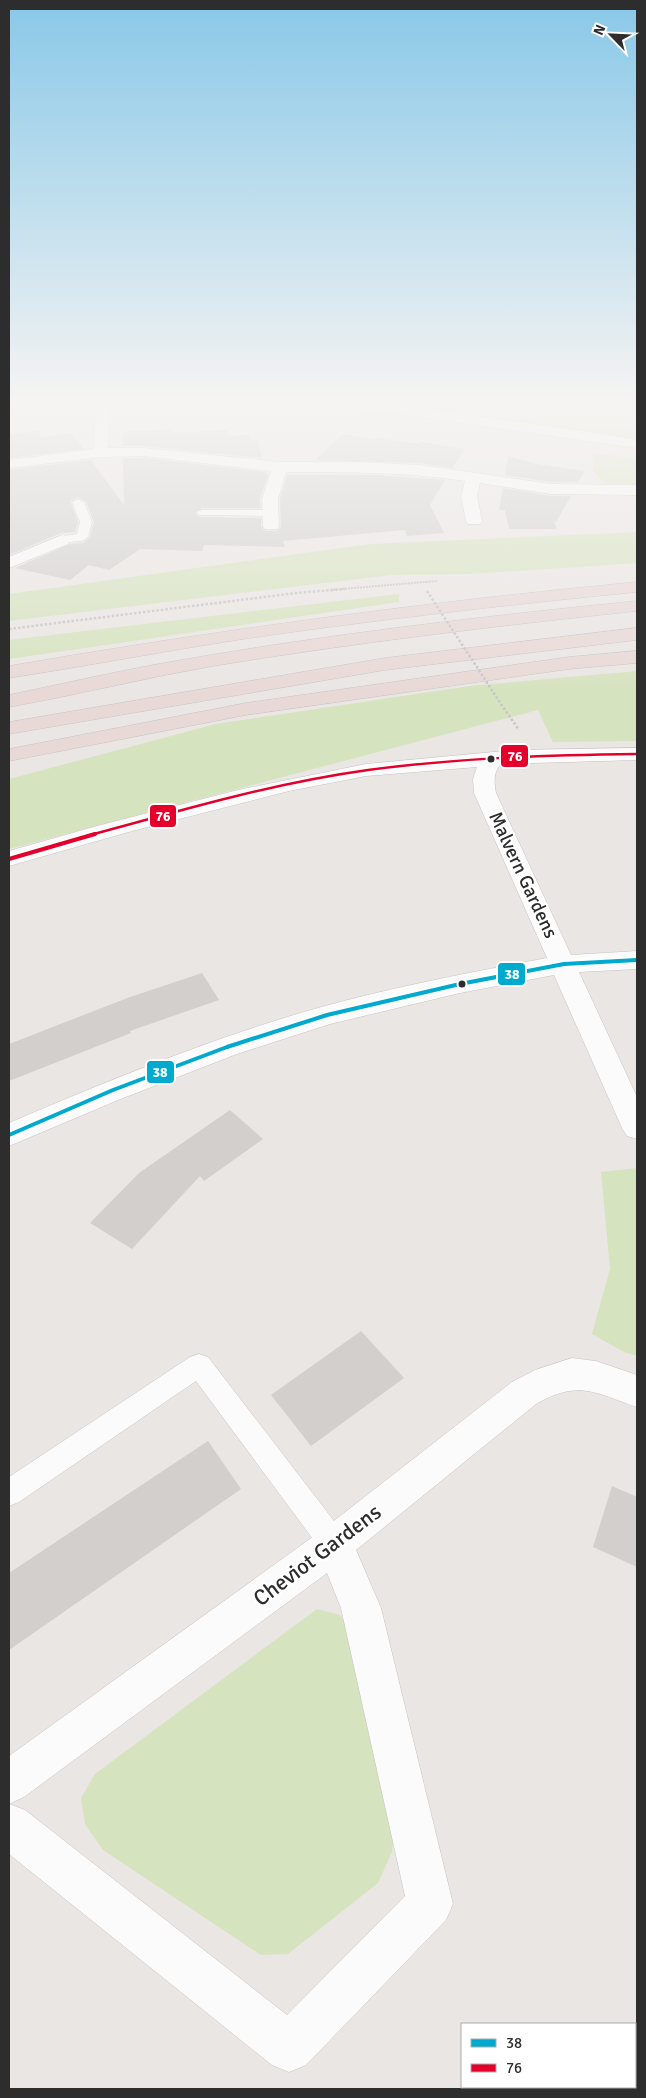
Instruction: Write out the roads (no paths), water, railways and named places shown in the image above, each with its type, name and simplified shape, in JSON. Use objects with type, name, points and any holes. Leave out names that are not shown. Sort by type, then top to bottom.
[{"type":"highway","points":[[9,672],[357,617],[532,596],[637,586]]},
{"type":"highway","points":[[9,690],[152,671],[369,638],[538,616],[637,606]]},
{"type":"highway","points":[[9,728],[385,664],[637,634]]},
{"type":"highway","points":[[9,754],[246,710],[569,663],[637,656]]},
{"type":"highway","points":[[9,701],[152,671]]},
{"type":"highway","points":[[9,754],[236,688]]},
{"type":"street","points":[[270,499],[270,519]]},
{"type":"street","points":[[470,499],[474,521]]},
{"type":"street","points":[[9,563],[62,540]]},
{"type":"street","points":[[9,859],[53,845],[251,792],[399,766],[514,756],[637,754]]},
{"type":"street","name":"Malvern Gardens","points":[[494,759],[484,772],[482,782],[485,793],[637,1128]]},
{"type":"street","points":[[9,1135],[113,1090],[226,1047],[327,1015],[460,984],[564,964],[637,960]]},
{"type":"street","name":"Cheviot Gardens","points":[[9,1782],[334,1544],[524,1393],[547,1381],[574,1374],[598,1378],[637,1392]]},
{"type":"street","points":[[9,1826],[288,2048],[430,1904],[361,1608],[334,1544]]},
{"type":"lane","points":[[62,540],[82,537],[86,522],[78,502]]},
{"type":"lane","points":[[203,513],[270,519]]},
{"type":"lane","points":[[9,1492],[199,1365],[334,1544]]}]
